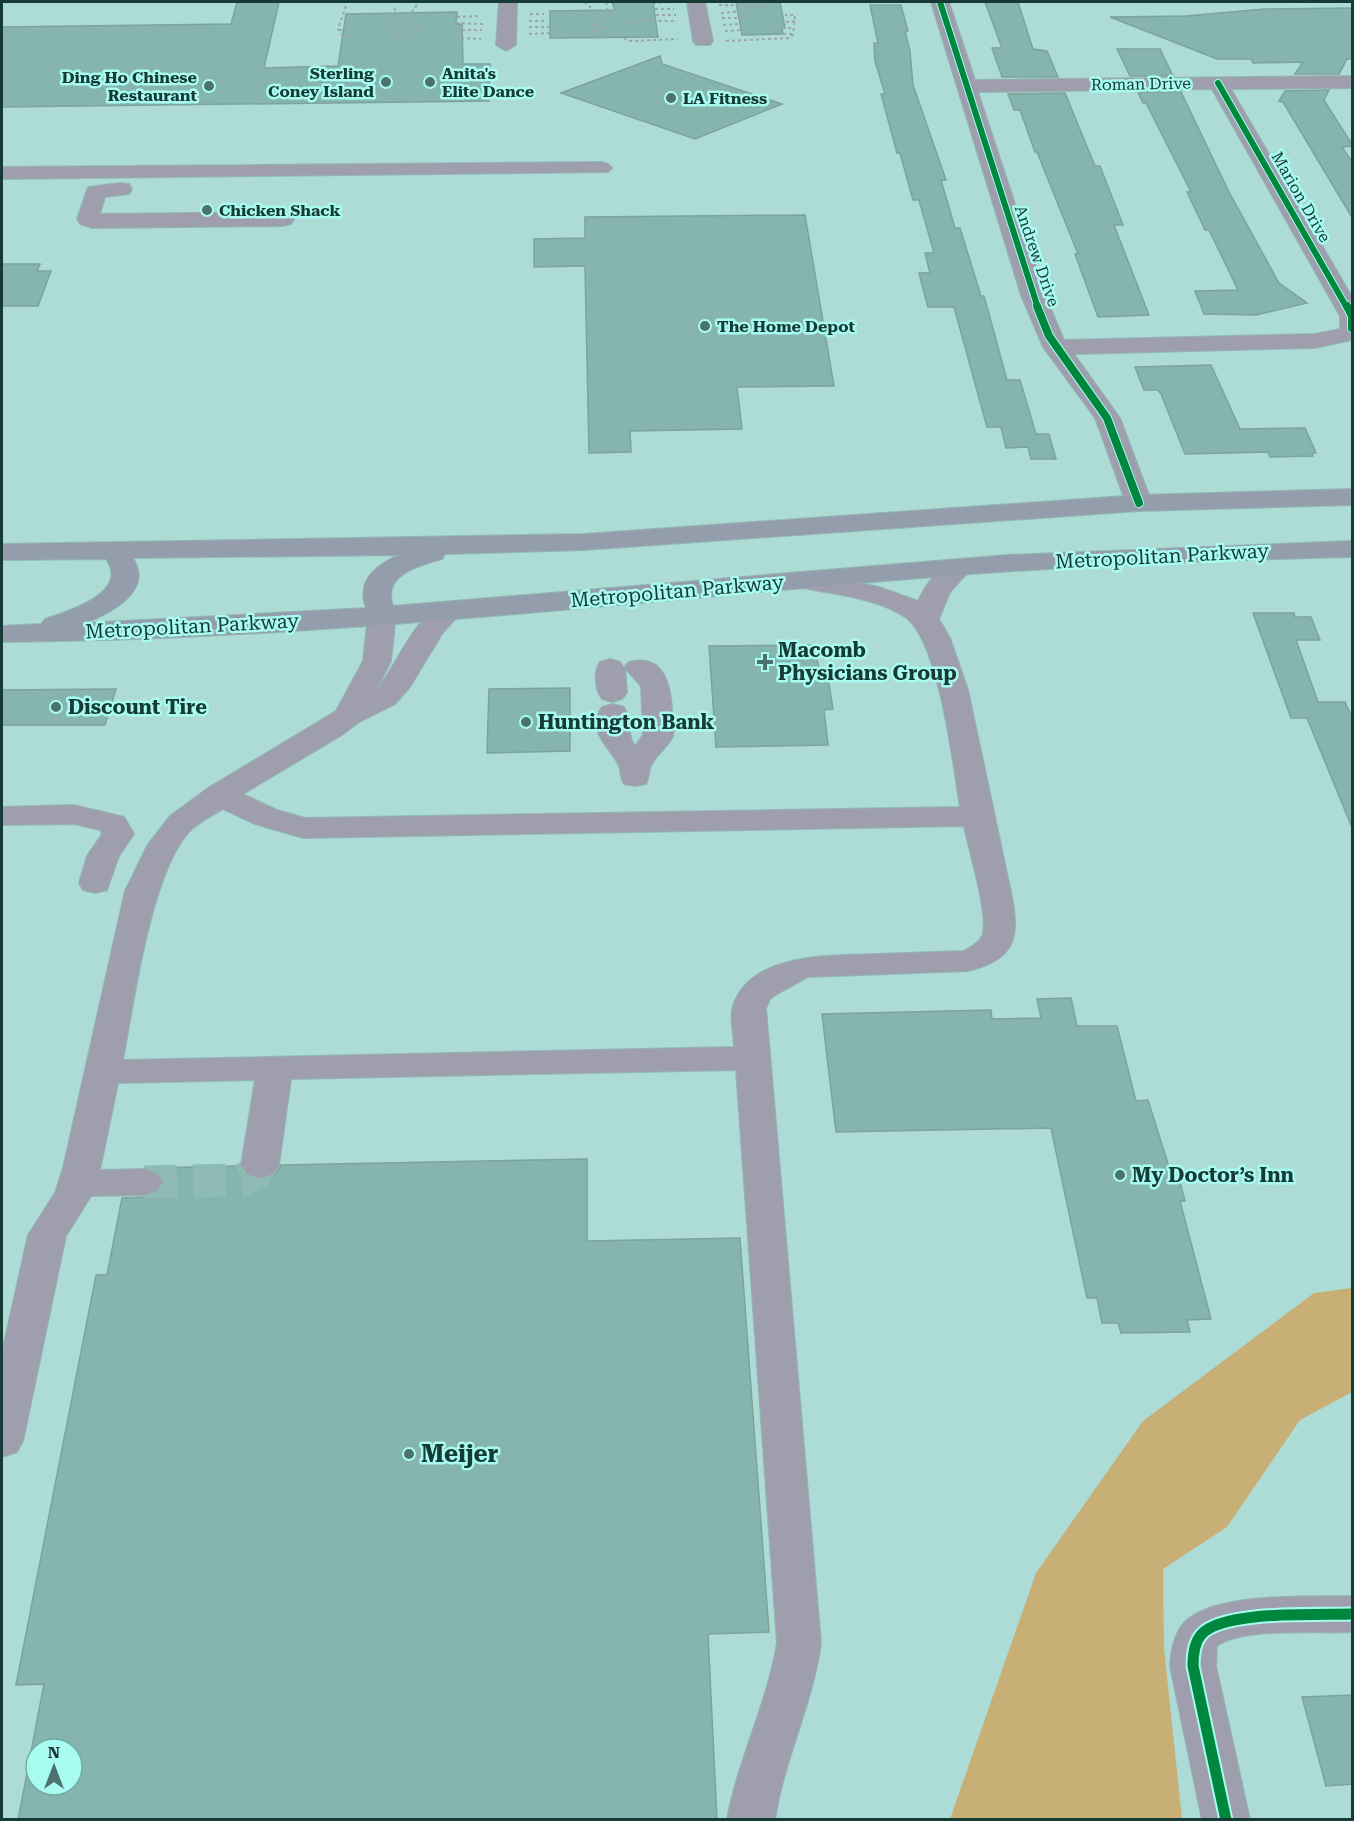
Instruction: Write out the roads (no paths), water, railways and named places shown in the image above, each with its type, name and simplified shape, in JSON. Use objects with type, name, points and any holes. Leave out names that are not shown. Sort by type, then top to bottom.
[{"type":"main road","points":[[2,552],[454,546],[692,536],[908,537],[1075,508],[1139,503],[1353,497]]},
{"type":"main road","points":[[1075,508],[1059,518],[1053,527],[1052,536],[1063,551],[1079,560]]},
{"type":"main road","points":[[875,575],[895,566],[908,537]]},
{"type":"main road","points":[[382,615],[375,592],[379,582],[406,562],[454,546]]},
{"type":"main road","points":[[13,634],[69,620],[115,596],[125,585],[126,574],[123,564],[113,550]]},
{"type":"main road","name":"Metropolitan Parkway","points":[[13,634],[198,627],[382,615],[959,567],[1079,560],[1351,552]]},
{"type":"street","points":[[506,45],[508,2]]},
{"type":"street","points":[[696,2],[703,41]]},
{"type":"street","name":"Andrew Drive","points":[[940,2],[1033,296],[1055,347],[1101,407],[1139,503]]},
{"type":"street","name":"Roman Drive","points":[[965,86],[1353,82]]},
{"type":"street","name":"Marion Drive","points":[[1055,347],[1315,341],[1341,338],[1350,334],[1353,328],[1352,316],[1218,83]]},
{"type":"street","points":[[2,173],[601,168]]},
{"type":"street","points":[[121,189],[96,192],[88,219],[92,221],[283,219]]},
{"type":"street","points":[[751,1820],[757,1783],[794,1677],[799,1642],[749,1008],[755,994],[777,978],[807,967],[968,961],[980,957],[992,947],[998,938],[1000,920],[950,681],[925,619],[931,600],[943,582],[959,567]]},
{"type":"street","points":[[805,580],[879,596],[925,619]]},
{"type":"street","points":[[2,1441],[46,1235],[78,1183],[144,882],[171,835],[190,815],[219,795],[331,729],[348,716],[385,698],[430,629],[449,610]]},
{"type":"street","points":[[348,716],[377,661],[382,615]]},
{"type":"street","points":[[611,691],[614,739],[635,772],[658,735],[656,686],[648,674],[639,668]]},
{"type":"street","points":[[219,795],[266,817],[303,828],[978,816]]},
{"type":"street","points":[[2,816],[67,815],[107,821],[117,828],[118,834],[100,863],[95,883]]},
{"type":"street","points":[[2,833],[79,836],[109,848]]},
{"type":"street","points":[[103,1072],[752,1058]]},
{"type":"street","points":[[261,1165],[274,1069]]},
{"type":"street","points":[[78,1183],[144,1182]]},
{"type":"street","points":[[1226,1820],[1193,1666],[1193,1650],[1202,1634],[1216,1624],[1237,1619],[1353,1614]]},
{"type":"tunnel","points":[[144,1182],[242,1180],[255,1174],[260,1165]]},
{"type":"place","name":"Sterling Coney Island","points":[[386,82]]},
{"type":"place","name":"Anita's Elite Dance","points":[[430,82]]},
{"type":"place","name":"Ding Ho Chinese Restaurant","points":[[209,86]]},
{"type":"place","name":"LA Fitness","points":[[671,98]]},
{"type":"place","name":"Chicken Shack","points":[[207,210]]},
{"type":"place","name":"The Home Depot","points":[[705,326]]},
{"type":"place","name":"Macomb Physicians Group","points":[[765,662]]},
{"type":"place","name":"Discount Tire","points":[[56,707]]},
{"type":"place","name":"Huntington Bank","points":[[526,722]]},
{"type":"place","name":"My Doctor’s Inn","points":[[1120,1175]]},
{"type":"place","name":"Meijer","points":[[409,1454]]}]
